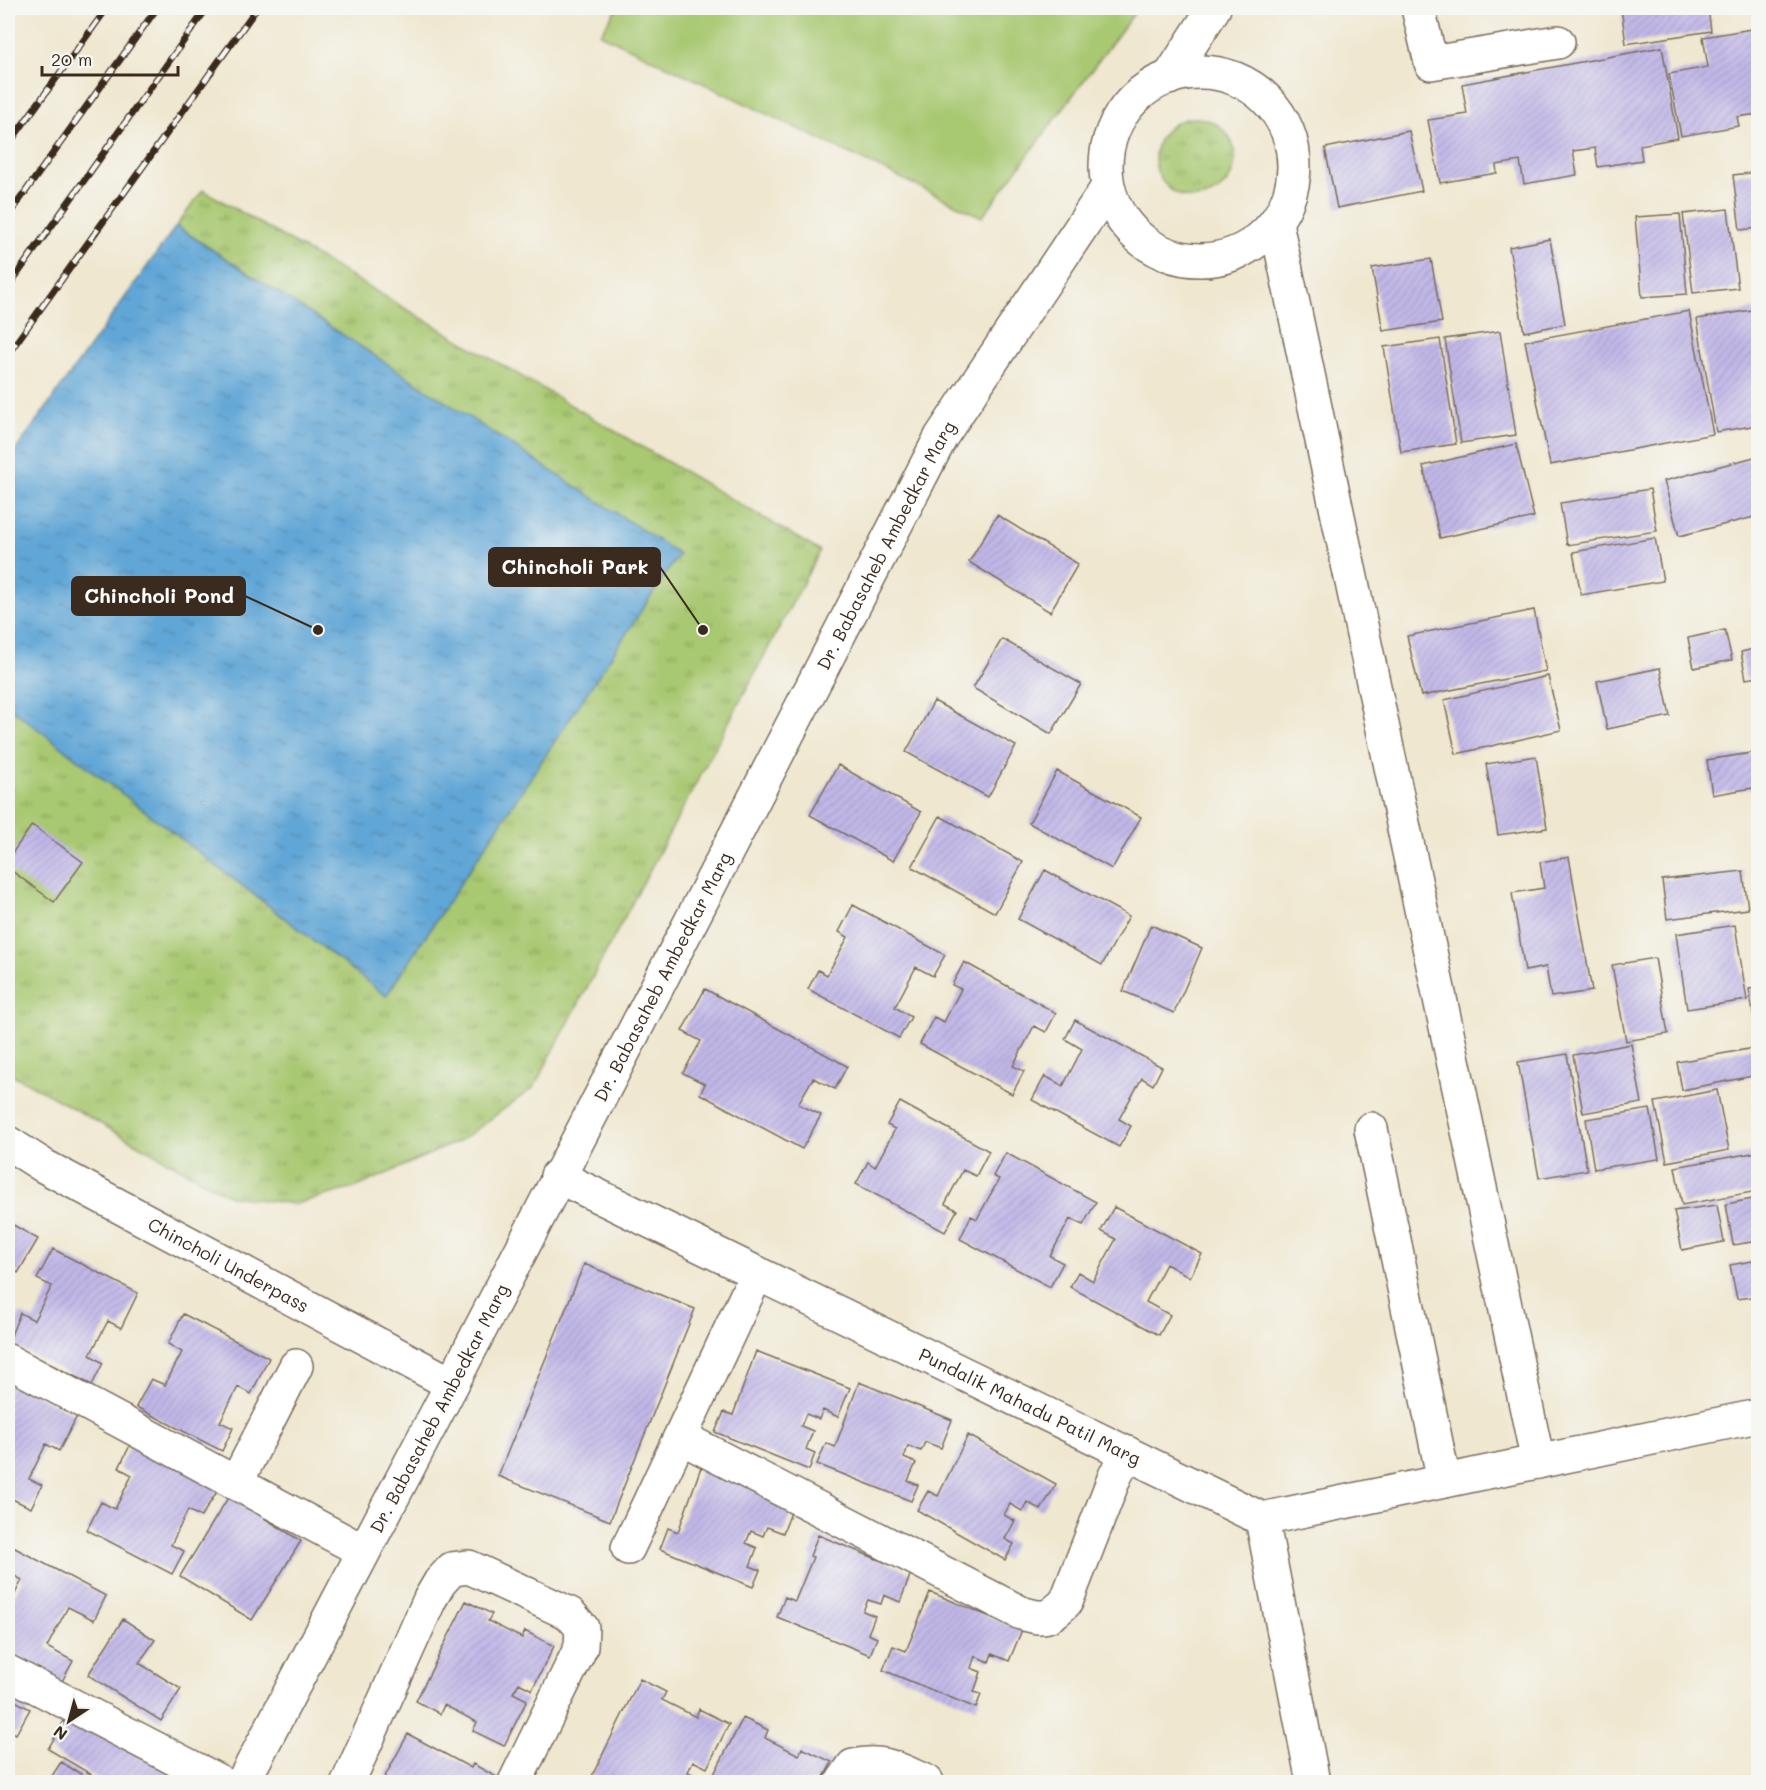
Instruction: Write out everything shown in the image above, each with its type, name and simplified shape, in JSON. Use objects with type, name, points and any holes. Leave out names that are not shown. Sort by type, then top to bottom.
[{"type":"street","points":[[1169,78],[1214,8]]},
{"type":"street","points":[[1418,8],[1431,63],[1558,42]]},
{"type":"street","points":[[1188,73],[1220,75],[1249,85],[1272,106],[1288,131],[1294,161],[1291,193],[1276,223],[1257,243],[1229,256],[1199,261],[1169,255],[1141,240],[1120,216],[1108,187],[1107,156],[1115,125],[1133,100],[1158,81],[1188,73]]},
{"type":"street","name":"Dr. Babasaheb Ambedkar Marg","points":[[243,1782],[452,1384],[557,1176],[940,437],[1108,187]]},
{"type":"street","points":[[1276,223],[1539,1462]]},
{"type":"street","points":[[1371,1129],[1444,1481]]},
{"type":"street","name":"Chincholi Underpass","points":[[8,1143],[44,1166],[452,1384]]},
{"type":"street","name":"Pundalik Mahadu Patil Marg","points":[[557,1176],[1262,1519]]},
{"type":"street","points":[[628,1548],[682,1438],[757,1273]]},
{"type":"street","points":[[8,1361],[363,1551]]},
{"type":"street","points":[[236,1483],[296,1366]]},
{"type":"street","points":[[1312,1782],[1262,1519],[1758,1416]]},
{"type":"street","points":[[682,1438],[1021,1613],[1039,1619],[1052,1616],[1066,1602],[1115,1476],[1127,1453]]},
{"type":"street","points":[[348,1782],[435,1590],[452,1569],[469,1567],[570,1614],[582,1628],[581,1647],[515,1782]]},
{"type":"street","points":[[8,1672],[220,1782]]},
{"type":"street","points":[[842,1782],[853,1766],[871,1762],[884,1763],[927,1782]]},
{"type":"green space","points":[[617,8],[1138,8],[982,217],[600,34]]},
{"type":"green space","points":[[1187,118],[1203,118],[1224,129],[1235,150],[1235,166],[1224,187],[1203,198],[1187,198],[1173,192],[1161,180],[1155,166],[1155,150],[1161,136],[1173,124]]},
{"type":"green space","points":[[203,190],[820,551],[534,1087],[463,1139],[357,1187],[295,1204],[230,1196],[8,1072],[8,706],[386,996],[678,554],[176,226]]},
{"type":"water","points":[[176,226],[679,554],[386,996],[8,706],[8,461]]},
{"type":"building","points":[[1621,8],[1708,8],[1711,31],[1626,44]]},
{"type":"building","points":[[1758,28],[1758,114],[1737,117],[1739,126],[1681,136],[1669,74],[1708,67],[1703,37]]},
{"type":"building","points":[[1662,47],[1678,138],[1640,145],[1642,160],[1598,167],[1595,148],[1573,151],[1577,175],[1524,184],[1520,161],[1496,165],[1497,173],[1440,183],[1428,120],[1467,114],[1462,84]]},
{"type":"building","points":[[1409,131],[1422,191],[1337,208],[1325,148]]},
{"type":"building","points":[[1758,172],[1758,228],[1740,230],[1733,175]]},
{"type":"building","points":[[1728,209],[1738,288],[1693,293],[1683,214]]},
{"type":"building","points":[[1680,214],[1687,294],[1642,297],[1635,217]]},
{"type":"building","points":[[1550,239],[1565,324],[1524,332],[1509,247]]},
{"type":"building","points":[[1431,259],[1442,322],[1383,331],[1372,268]]},
{"type":"building","points":[[1758,309],[1758,425],[1716,432],[1697,319]]},
{"type":"building","points":[[1689,311],[1713,434],[1550,465],[1525,341]]},
{"type":"building","points":[[1500,331],[1516,435],[1461,443],[1445,339]]},
{"type":"building","points":[[1440,339],[1456,444],[1401,452],[1384,347]]},
{"type":"building","points":[[1516,444],[1534,517],[1440,538],[1423,466]]},
{"type":"building","points":[[1758,456],[1758,516],[1679,536],[1664,481]]},
{"type":"building","points":[[1650,489],[1657,531],[1567,545],[1560,503]]},
{"type":"building","points":[[997,515],[1078,564],[1050,612],[969,562]]},
{"type":"building","points":[[1655,538],[1663,581],[1581,595],[1573,552]]},
{"type":"building","points":[[1534,610],[1546,671],[1421,696],[1407,636]]},
{"type":"building","points":[[1725,630],[1732,660],[1694,668],[1688,638]]},
{"type":"building","points":[[1002,639],[1081,684],[1051,734],[973,688]]},
{"type":"building","points":[[1758,648],[1758,677],[1746,679],[1741,652]]},
{"type":"building","points":[[1660,668],[1670,716],[1607,729],[1597,681]]},
{"type":"building","points":[[1548,676],[1561,730],[1456,754],[1444,700]]},
{"type":"building","points":[[934,701],[1016,746],[988,797],[906,752]]},
{"type":"building","points":[[1758,752],[1758,787],[1712,795],[1707,760]]},
{"type":"building","points":[[1536,756],[1547,828],[1498,835],[1486,764]]},
{"type":"building","points":[[838,765],[921,812],[893,861],[810,815]]},
{"type":"building","points":[[1057,771],[1141,817],[1112,869],[1029,823]]},
{"type":"building","points":[[940,816],[1023,862],[995,913],[912,867]]},
{"type":"building","points":[[32,825],[83,862],[54,902],[8,868],[8,859]]},
{"type":"building","points":[[1569,857],[1592,991],[1551,997],[1546,967],[1525,971],[1512,893],[1544,888],[1540,862]]},
{"type":"building","points":[[1045,870],[1129,916],[1102,965],[1018,919]]},
{"type":"building","points":[[1743,871],[1748,909],[1667,919],[1662,880]]},
{"type":"building","points":[[853,905],[945,955],[933,976],[916,967],[895,1007],[911,1017],[899,1038],[808,989],[818,970],[827,975],[848,937],[839,932]]},
{"type":"building","points":[[1151,925],[1202,948],[1174,1013],[1123,991]]},
{"type":"building","points":[[1735,925],[1747,1000],[1687,1009],[1676,934]]},
{"type":"building","points":[[1655,958],[1668,1034],[1626,1041],[1612,965]]},
{"type":"building","points":[[964,962],[1056,1013],[1046,1032],[1034,1026],[1013,1066],[1024,1071],[1012,1094],[920,1044],[934,1017],[944,1022],[961,989],[952,985]]},
{"type":"building","points":[[1758,988],[1758,1037],[1757,1037],[1749,989]]},
{"type":"building","points":[[705,989],[847,1066],[835,1089],[813,1078],[798,1104],[821,1115],[802,1149],[700,1094],[705,1084],[683,1073],[701,1041],[682,1031]]},
{"type":"building","points":[[1075,1020],[1162,1067],[1153,1085],[1142,1078],[1119,1119],[1131,1126],[1119,1147],[1032,1100],[1045,1076],[1063,1086],[1082,1049],[1065,1039]]},
{"type":"building","points":[[1631,1044],[1642,1103],[1583,1113],[1573,1055]]},
{"type":"building","points":[[1754,1048],[1758,1075],[1682,1090],[1677,1062]]},
{"type":"building","points":[[1567,1054],[1587,1170],[1539,1178],[1518,1062]]},
{"type":"building","points":[[1717,1090],[1729,1150],[1667,1162],[1655,1102]]},
{"type":"building","points":[[900,1102],[989,1151],[976,1176],[963,1170],[945,1204],[957,1210],[945,1232],[856,1184],[868,1162],[875,1167],[895,1129],[887,1125]]},
{"type":"building","points":[[1650,1109],[1659,1159],[1594,1169],[1586,1119]]},
{"type":"building","points":[[1758,1152],[1758,1191],[1682,1205],[1675,1167]]},
{"type":"building","points":[[1006,1153],[1096,1202],[1083,1225],[1070,1219],[1050,1256],[1063,1263],[1050,1287],[960,1239],[971,1216],[977,1219],[999,1179],[993,1176]]},
{"type":"building","points":[[1758,1198],[1758,1241],[1733,1245],[1726,1204]]},
{"type":"building","points":[[1717,1205],[1724,1242],[1682,1250],[1674,1211]]},
{"type":"building","points":[[1114,1207],[1202,1254],[1190,1277],[1166,1264],[1146,1302],[1170,1315],[1159,1335],[1070,1287],[1078,1272],[1093,1281],[1116,1239],[1101,1231]]},
{"type":"building","points":[[8,1222],[38,1239],[18,1273],[8,1267]]},
{"type":"building","points":[[53,1249],[138,1293],[121,1328],[108,1321],[90,1355],[103,1363],[92,1385],[8,1343],[20,1313],[34,1320],[52,1286],[37,1279]]},
{"type":"building","points":[[1758,1260],[1758,1296],[1737,1299],[1730,1265]]},
{"type":"building","points":[[584,1264],[695,1309],[610,1521],[498,1476]]},
{"type":"building","points":[[183,1314],[269,1358],[251,1394],[238,1387],[220,1422],[233,1428],[222,1451],[136,1407],[151,1379],[165,1385],[182,1352],[168,1344]]},
{"type":"building","points":[[756,1351],[850,1388],[838,1417],[823,1410],[819,1419],[806,1414],[801,1426],[813,1431],[806,1449],[815,1453],[809,1470],[715,1432],[724,1412],[733,1415]]},
{"type":"building","points":[[8,1380],[77,1416],[59,1451],[46,1444],[29,1479],[42,1485],[31,1508],[8,1497]]},
{"type":"building","points":[[859,1382],[952,1420],[941,1448],[925,1442],[921,1451],[908,1446],[904,1458],[916,1463],[908,1481],[918,1485],[911,1501],[817,1464],[826,1443],[835,1447]]},
{"type":"building","points":[[968,1435],[1056,1484],[1041,1510],[1027,1502],[1022,1511],[1010,1504],[1004,1515],[1015,1521],[1005,1539],[1014,1544],[1005,1560],[917,1510],[928,1491],[938,1496]]},
{"type":"building","points":[[134,1437],[220,1487],[201,1517],[188,1510],[171,1545],[184,1551],[172,1574],[87,1530],[101,1502],[115,1509],[132,1475],[119,1468]]},
{"type":"building","points":[[701,1467],[794,1505],[783,1533],[767,1527],[763,1536],[751,1531],[746,1543],[757,1548],[750,1566],[760,1570],[753,1587],[660,1549],[668,1528],[678,1532]]},
{"type":"building","points":[[229,1496],[301,1541],[252,1620],[180,1576]]},
{"type":"building","points":[[818,1535],[911,1573],[900,1602],[884,1595],[881,1604],[868,1600],[863,1611],[875,1616],[868,1634],[877,1638],[870,1655],[777,1617],[785,1597],[795,1601],[813,1557],[810,1556]]},
{"type":"building","points":[[13,1547],[106,1596],[94,1620],[68,1607],[47,1647],[73,1661],[61,1683],[8,1655],[8,1608],[22,1580],[8,1572],[8,1556]]},
{"type":"building","points":[[930,1592],[1022,1630],[1009,1661],[992,1654],[989,1662],[975,1656],[971,1668],[981,1672],[974,1692],[981,1694],[976,1708],[883,1670],[893,1646],[906,1651]]},
{"type":"building","points":[[466,1601],[492,1614],[488,1621],[522,1638],[525,1631],[554,1646],[532,1690],[519,1683],[513,1693],[527,1700],[504,1746],[473,1731],[477,1722],[444,1705],[440,1714],[416,1701]]},
{"type":"building","points":[[123,1619],[155,1640],[139,1663],[181,1689],[161,1721],[88,1675]]},
{"type":"building","points":[[640,1679],[666,1692],[662,1700],[696,1717],[699,1709],[729,1724],[707,1768],[693,1761],[688,1772],[701,1779],[699,1782],[595,1782],[590,1780]]},
{"type":"building","points":[[8,1697],[30,1709],[16,1734],[8,1730]]},
{"type":"building","points":[[71,1709],[193,1782],[104,1782],[48,1749]]},
{"type":"building","points":[[743,1718],[768,1730],[765,1738],[799,1755],[802,1748],[832,1762],[821,1782],[710,1782]]},
{"type":"building","points":[[408,1734],[471,1768],[473,1764],[502,1780],[500,1782],[382,1782]]},
{"type":"building","points":[[61,1762],[94,1782],[48,1782]]},
{"type":"railway","points":[[8,145],[107,8]]},
{"type":"railway","points":[[8,216],[157,8]]},
{"type":"railway","points":[[8,287],[207,8]]},
{"type":"railway","points":[[8,354],[257,8]]},
{"type":"place","name":"Chincholi Pond","points":[[318,630]]},
{"type":"place","name":"Chincholi Park","points":[[703,630]]}]
